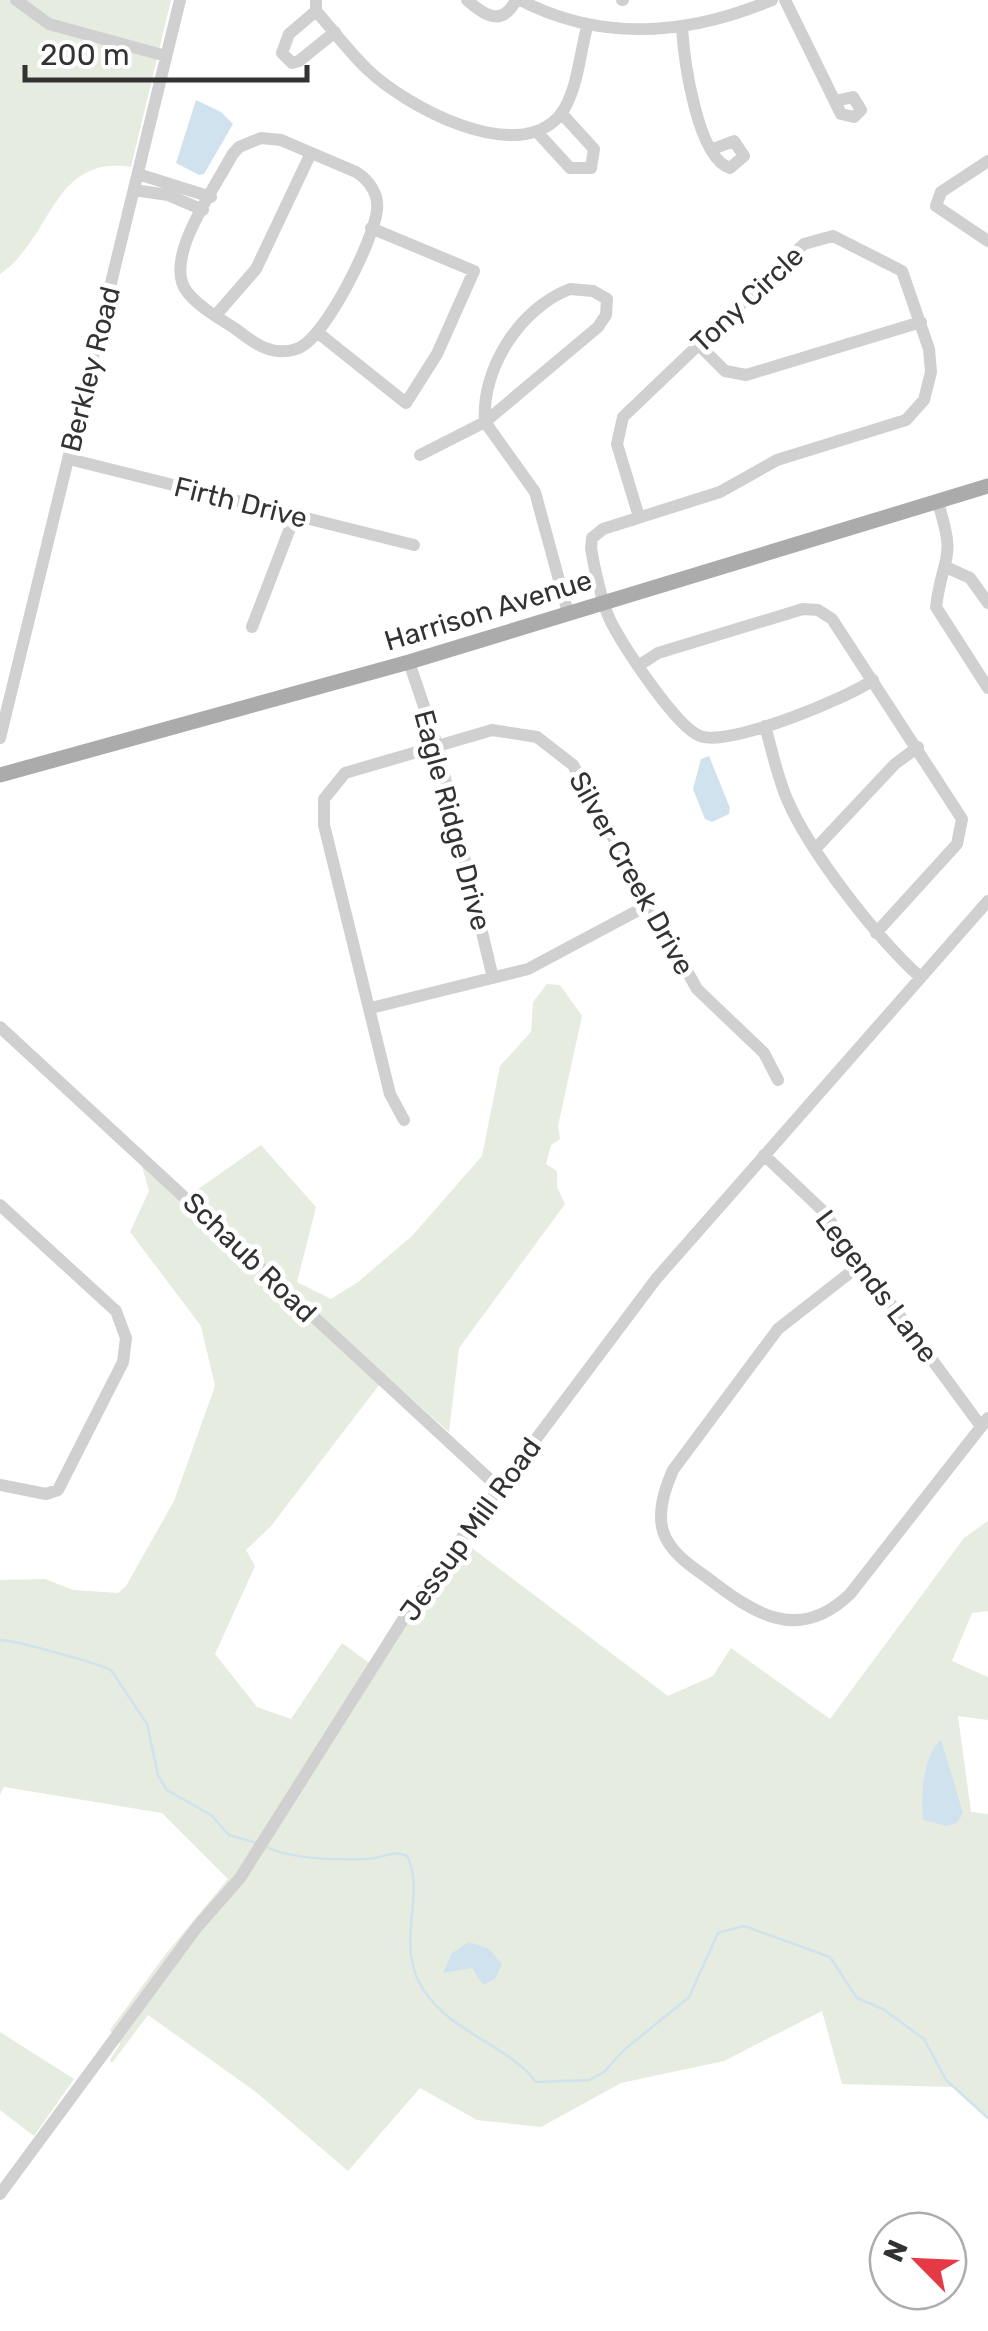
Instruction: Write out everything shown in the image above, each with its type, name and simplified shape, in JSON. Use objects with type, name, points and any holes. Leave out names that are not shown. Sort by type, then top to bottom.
[{"type":"main road","name":"Harrison Avenue","points":[[0,775],[409,662],[988,486]]},
{"type":"street","points":[[16,0],[50,24],[166,56]]},
{"type":"street","name":"Berkley Road","points":[[0,738],[180,0]]},
{"type":"street","points":[[466,0],[487,17],[497,18],[510,12],[518,0],[587,27],[682,28],[730,17],[772,0]]},
{"type":"street","points":[[785,0],[835,102]]},
{"type":"street","points":[[335,32],[299,61],[292,62],[282,53],[289,34],[316,5],[367,69],[419,105],[495,136],[538,132],[562,114],[587,27]]},
{"type":"street","points":[[682,28],[691,98],[713,148]]},
{"type":"street","points":[[538,132],[570,168],[591,168],[594,149],[562,114]]},
{"type":"street","points":[[271,138],[367,179],[376,199],[372,228],[332,311],[302,346],[276,351],[260,348],[188,294],[179,274],[183,246],[211,197],[232,155],[248,142],[271,138]]},
{"type":"street","points":[[216,315],[256,268],[310,152]]},
{"type":"street","points":[[988,161],[942,192],[936,202],[938,210],[988,242]]},
{"type":"street","points":[[138,174],[211,197]]},
{"type":"street","points":[[134,190],[168,195],[203,210]]},
{"type":"street","points":[[317,332],[406,403],[437,354],[474,271],[372,228]]},
{"type":"street","name":"Tony Circle","points":[[606,599],[593,558],[592,538],[639,516],[720,492],[777,460],[906,420],[929,388],[929,349],[902,271],[854,244],[826,236],[804,244],[631,408],[618,427],[617,444],[639,516]]},
{"type":"street","points":[[420,455],[485,422],[598,328],[608,306],[603,295],[582,290],[560,293],[516,330],[492,374],[484,405],[485,422],[535,492],[568,613]]},
{"type":"street","points":[[699,345],[725,372],[746,374],[921,322]]},
{"type":"street","name":"Firth Drive","points":[[68,459],[414,545]]},
{"type":"street","points":[[938,503],[950,536],[937,612],[988,688]]},
{"type":"street","points":[[252,628],[294,516]]},
{"type":"street","points":[[946,567],[970,578],[988,603]]},
{"type":"street","points":[[606,599],[608,618],[680,720],[697,735],[715,739],[765,726],[842,700],[873,680]]},
{"type":"street","points":[[641,664],[658,653],[813,608],[832,619],[960,812],[962,832],[954,848],[876,932]]},
{"type":"street","name":"Eagle Ridge Drive","points":[[409,662],[437,745],[494,978]]},
{"type":"street","points":[[765,726],[786,796],[818,848],[876,932],[920,977]]},
{"type":"street","name":"Silver Creek Drive","points":[[404,1120],[390,1094],[324,825],[324,799],[346,773],[504,728],[537,737],[562,753],[698,990],[764,1052],[778,1080]]},
{"type":"street","points":[[818,848],[896,764],[918,747]]},
{"type":"street","points":[[370,1008],[543,964],[650,904]]},
{"type":"street","name":"Jessup Mill Road","points":[[0,2194],[197,1927],[251,1862],[393,1634],[656,1280],[987,904]]},
{"type":"street","name":"Schaub Road","points":[[0,1027],[499,1488]]},
{"type":"street","name":"Legends Lane","points":[[764,1154],[822,1210],[984,1422]]},
{"type":"street","points":[[0,1204],[116,1311],[127,1344],[124,1362],[58,1490],[46,1494],[0,1485]]},
{"type":"street","points":[[862,1264],[778,1329],[674,1470],[665,1487],[662,1513],[663,1530],[671,1545],[752,1612],[783,1620],[820,1614],[850,1594],[984,1422]]},
{"type":"shaded area","points":[[0,0],[171,0],[131,167],[105,167],[85,174],[69,186],[18,259],[0,274]]},
{"type":"shaded area","points":[[547,984],[560,985],[582,1016],[558,1126],[560,1139],[551,1145],[546,1164],[557,1171],[557,1187],[565,1204],[459,1348],[449,1432],[386,1376],[271,1526],[246,1550],[255,1566],[215,1654],[257,1707],[291,1719],[342,1643],[372,1665],[460,1539],[668,1696],[713,1676],[731,1648],[830,1719],[964,1538],[988,1521],[988,1611],[972,1613],[952,1661],[988,1677],[988,1720],[958,1716],[971,1812],[988,1814],[988,2116],[953,2087],[842,2084],[822,2011],[724,2061],[621,2083],[541,2127],[477,2120],[420,2088],[348,2171],[256,2092],[148,2015],[112,2063],[110,2060],[120,2044],[110,2030],[228,1879],[162,1813],[4,1787],[0,1795],[0,1580],[45,1579],[73,1590],[118,1593],[126,1586],[174,1501],[215,1386],[201,1326],[130,1232],[149,1191],[142,1166],[181,1201],[261,1145],[316,1207],[297,1282],[331,1299],[358,1282],[412,1236],[482,1156],[500,1066],[531,1032],[533,1002]]},
{"type":"shaded area","points":[[0,2032],[74,2079],[34,2136],[0,2110]]},
{"type":"water","points":[[196,100],[221,112],[233,124],[204,174],[199,175],[176,163]]},
{"type":"water","points":[[709,756],[730,808],[729,814],[712,822],[705,819],[693,789],[701,759]]},
{"type":"water","points":[[941,1740],[963,1813],[957,1823],[946,1826],[923,1820],[922,1810],[926,1766]]},
{"type":"water","points":[[469,1942],[489,1949],[502,1964],[495,1979],[483,1985],[472,1968],[443,1973],[452,1953]]},
{"type":"waterway","points":[[0,1640],[56,1652],[111,1670],[147,1724],[158,1775],[167,1790],[211,1815],[229,1835],[257,1843]]},
{"type":"waterway","points":[[264,1846],[315,1858],[368,1859],[397,1853],[407,1856],[414,1884],[410,1946],[417,1978],[442,2011],[508,2056],[536,2082],[589,2080],[604,2072],[624,2050],[689,1997],[718,1933],[744,1926],[830,1957],[857,1998],[883,2009],[924,2039],[946,2080],[988,2118]]}]
